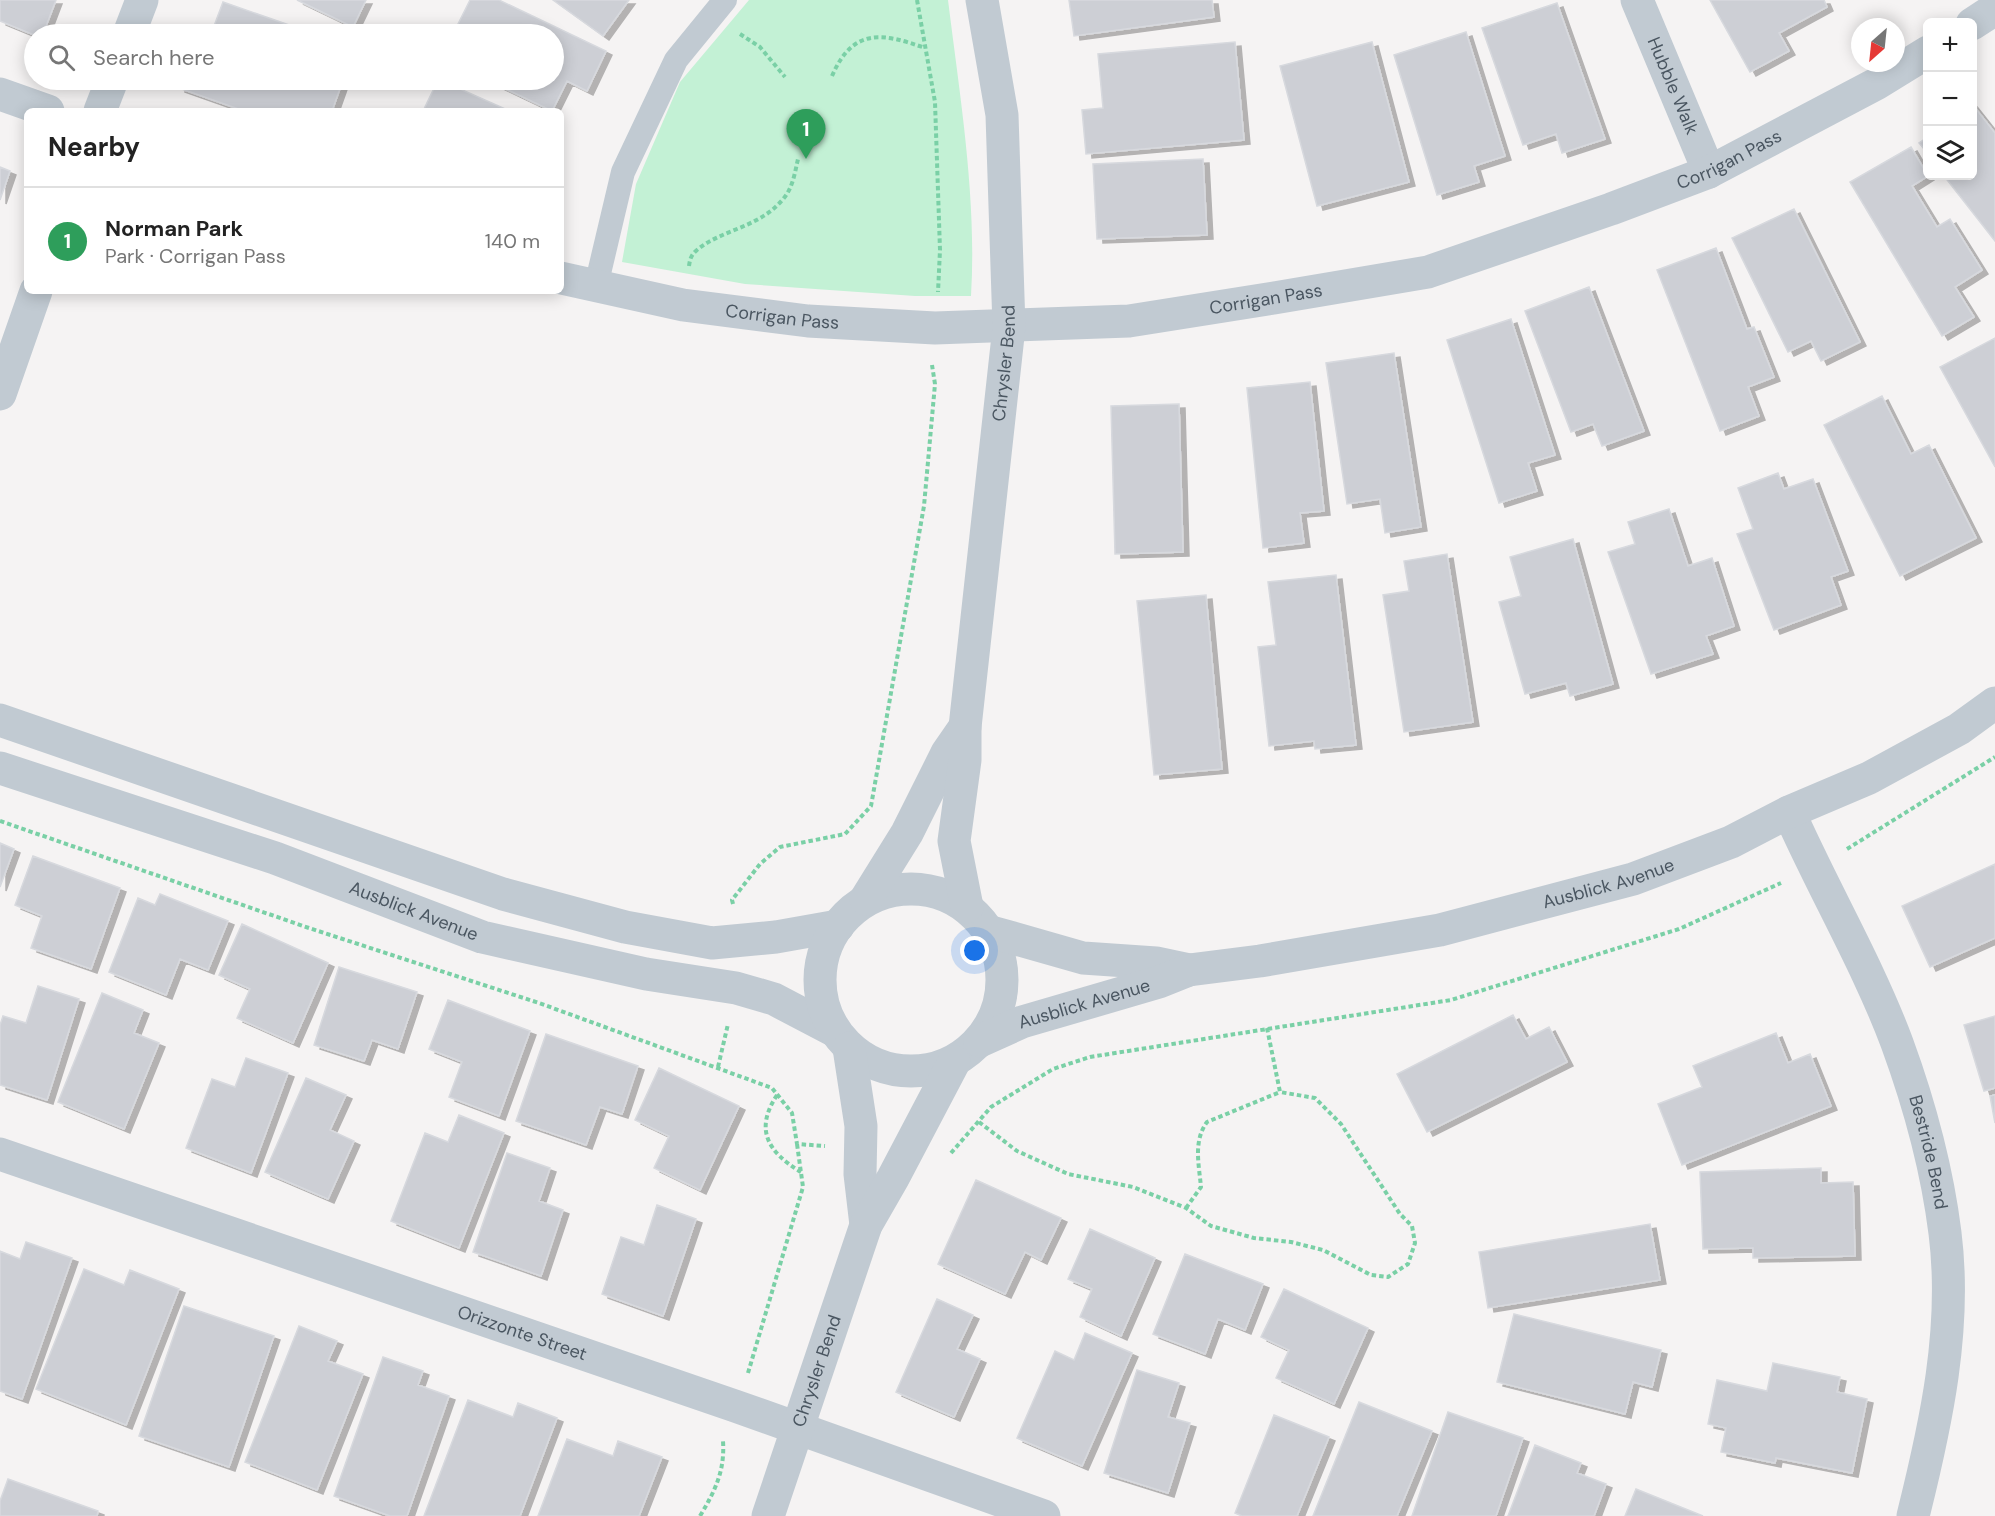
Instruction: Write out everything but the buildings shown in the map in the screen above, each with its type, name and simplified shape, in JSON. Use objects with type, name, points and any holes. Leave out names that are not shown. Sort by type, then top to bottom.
[{"type":"street","points":[[133,24],[142,0]]},
{"type":"street","name":"Chrysler Bend","points":[[977,919],[954,841],[965,760],[964,727],[1009,327],[1002,115],[982,0]]},
{"type":"street","name":"Hubble Walk","points":[[1637,0],[1709,172]]},
{"type":"street","points":[[1977,21],[1995,9]]},
{"type":"street","name":"Corrigan Pass","points":[[564,279],[683,304],[808,321],[935,328],[1129,321],[1428,272],[1709,172],[1876,84],[1923,55]]},
{"type":"street","points":[[101,108],[108,90]]},
{"type":"street","points":[[0,94],[40,108]]},
{"type":"street","points":[[0,393],[35,294]]},
{"type":"street","name":"Ausblick Avenue","points":[[980,1041],[1022,1022],[1159,982],[1188,970],[1260,961],[1440,930],[1633,879],[1731,842],[1789,812],[1869,778],[1959,729],[1995,703]]},
{"type":"street","points":[[0,720],[504,894],[625,927],[712,943],[776,938],[838,926]]},
{"type":"street","name":"Chrysler Bend","points":[[866,899],[907,833],[947,753],[964,727]]},
{"type":"street","name":"Ausblick Avenue","points":[[0,768],[275,858],[482,937],[646,974],[736,987],[774,999],[841,1039]]},
{"type":"street","name":"Bestride Bend","points":[[1789,812],[1896,1042],[1916,1102],[1945,1233],[1948,1293],[1943,1368],[1933,1437],[1913,1516]]},
{"type":"street","points":[[918,889],[944,895],[977,919],[998,952],[1003,975],[1001,999],[994,1021],[980,1041],[954,1062],[928,1071],[900,1072],[873,1064],[841,1039],[821,1002],[819,972],[827,943],[838,926],[866,899],[891,891],[918,889]]},
{"type":"street","name":"Ausblick Avenue","points":[[977,919],[1083,958],[1156,963],[1188,970]]},
{"type":"street","name":"Chrysler Bend","points":[[841,1039],[861,1126],[860,1174],[866,1225]]},
{"type":"street","name":"Chrysler Bend","points":[[768,1516],[866,1225],[954,1062]]},
{"type":"street","name":"Orizzonte Street","points":[[0,1154],[724,1402],[797,1430],[1044,1516]]},
{"type":"lane","points":[[596,286],[623,172],[676,60],[720,6]]},
{"type":"path","points":[[917,0],[935,102],[940,250],[938,295]]},
{"type":"path","points":[[720,6],[746,39],[760,47],[785,77]]},
{"type":"path","points":[[832,76],[838,62],[853,47],[869,36],[901,39],[926,48]]},
{"type":"path","points":[[689,266],[691,257],[698,249],[755,222],[782,201],[789,191],[798,159]]},
{"type":"path","points":[[733,909],[732,900],[760,864],[780,847],[845,834],[871,806],[924,506],[934,384],[932,359]]},
{"type":"path","points":[[1843,852],[1995,758]]},
{"type":"path","points":[[0,821],[309,928],[539,1003],[772,1088],[792,1113],[803,1187],[746,1377]]},
{"type":"path","points":[[947,1157],[991,1107],[1053,1069],[1090,1057],[1451,1000],[1679,929],[1777,886]]},
{"type":"path","points":[[718,1067],[730,1016]]},
{"type":"path","points":[[1267,1028],[1280,1092]]},
{"type":"path","points":[[979,1122],[1017,1151],[1068,1174],[1133,1187],[1186,1208],[1211,1226],[1254,1238],[1291,1242],[1323,1250],[1371,1275],[1388,1277],[1408,1264],[1415,1243],[1412,1226],[1400,1214],[1341,1124],[1315,1098],[1280,1092],[1207,1122],[1200,1132],[1198,1147],[1201,1187],[1186,1208]]},
{"type":"path","points":[[777,1095],[766,1117],[766,1134],[776,1154],[801,1173]]},
{"type":"path","points":[[797,1144],[835,1147]]},
{"type":"path","points":[[700,1516],[717,1488],[724,1462],[723,1436]]},
{"type":"green space","points":[[749,0],[948,0],[970,185],[971,296],[915,296],[745,284],[622,262],[636,184],[680,82]]},
{"type":"place","name":"Norman Park","points":[[806,159]]}]
